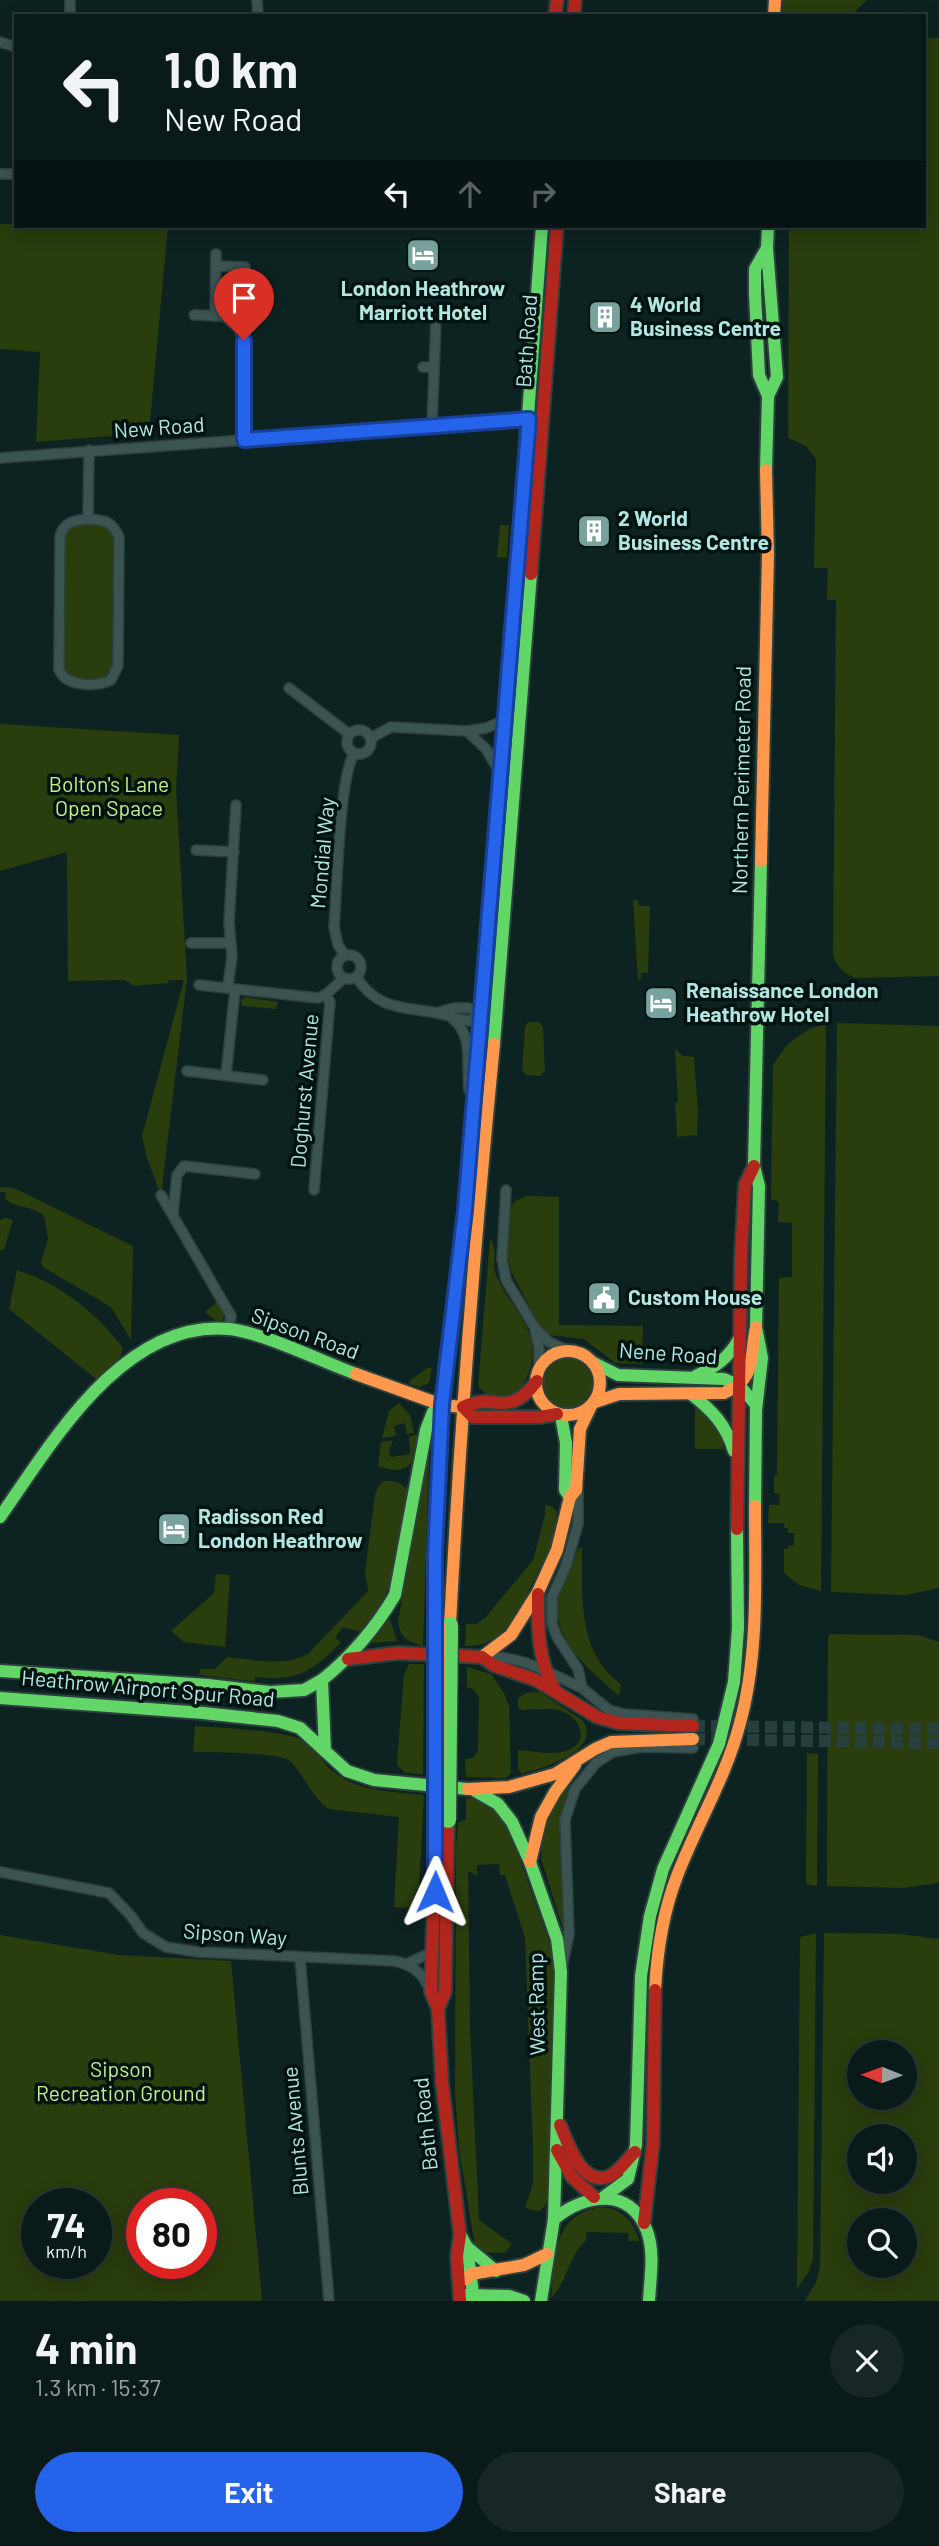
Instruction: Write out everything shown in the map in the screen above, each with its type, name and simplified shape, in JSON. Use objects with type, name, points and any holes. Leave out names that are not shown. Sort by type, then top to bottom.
[{"type":"main road","name":"Bath Road","points":[[438,2008],[445,1992],[443,1625],[474,1285],[501,775],[542,228]]},
{"type":"main road","name":"Bath Road","points":[[443,1625],[435,1555],[445,1365],[455,1301],[472,1116],[489,1014],[557,228]]},
{"type":"main road","name":"Northern Perimeter Road","points":[[649,2301],[650,2246],[644,2223],[653,2148],[656,1979],[664,1919],[685,1856],[736,1741],[751,1671],[756,1405],[762,1368],[762,1340],[756,1327],[759,1186],[754,1166],[768,555],[765,490],[768,396],[759,375],[755,269],[767,248],[768,228]]},
{"type":"main road","name":"Northern Perimeter Road","points":[[737,1462],[745,1185],[754,1166]]},
{"type":"main road","points":[[740,1386],[750,1374],[756,1327]]},
{"type":"main road","name":"Sipson Road","points":[[0,1517],[100,1384],[122,1365],[154,1345],[179,1336],[209,1329],[229,1329],[442,1405],[463,1407]]},
{"type":"main road","points":[[696,1376],[722,1363],[735,1349],[740,1338]]},
{"type":"main road","points":[[482,1657],[511,1635],[538,1592],[557,1550],[570,1497],[576,1490],[580,1429],[593,1404],[601,1387],[600,1374],[594,1363],[583,1355],[569,1351],[552,1355],[517,1402],[507,1404],[471,1401],[463,1407],[473,1417],[540,1417],[575,1415],[593,1404]]},
{"type":"main road","name":"Nene Road","points":[[594,1363],[618,1375],[724,1379],[740,1386],[756,1405]]},
{"type":"main road","points":[[538,1375],[539,1398],[547,1409],[559,1415],[566,1443],[565,1490],[570,1497]]},
{"type":"main road","name":"Nene Road","points":[[593,1404],[619,1394],[724,1393],[740,1386]]},
{"type":"main road","name":"Nene Road","points":[[691,1394],[722,1420],[730,1436],[737,1462]]},
{"type":"main road","points":[[325,1751],[322,1680],[348,1659],[381,1619],[395,1595],[426,1430],[433,1412],[442,1405]]},
{"type":"main road","points":[[554,2219],[570,2205],[600,2196],[628,2179],[631,2173],[638,2131],[641,1976],[650,1916],[663,1869],[719,1744],[734,1682],[738,1628],[737,1462]]},
{"type":"main road","points":[[538,1592],[538,1645],[544,1671],[556,1692]]},
{"type":"main road","points":[[348,1659],[384,1652],[482,1657],[493,1665],[524,1674],[583,1710],[611,1721],[693,1733]]},
{"type":"main road","name":"Heathrow Airport Spur Road","points":[[0,1671],[208,1685],[270,1692],[304,1690],[322,1680]]},
{"type":"main road","name":"Heathrow Airport Spur Road","points":[[0,1698],[278,1721],[300,1727],[339,1766],[363,1778],[472,1789],[522,1785],[555,1774],[611,1742],[693,1733]]},
{"type":"main road","points":[[530,1862],[541,1817],[577,1762]]},
{"type":"main road","name":"West Ramp","points":[[472,1789],[495,1801],[507,1814],[530,1862],[557,1939],[561,1972],[554,2219],[541,2301]]},
{"type":"main road","name":"Bath Road","points":[[442,1821],[431,1992],[438,2008],[442,2082],[463,2241],[471,2274],[467,2298]]},
{"type":"main road","points":[[558,2122],[577,2161],[594,2177],[614,2173],[635,2152]]},
{"type":"main road","points":[[557,2150],[572,2177],[600,2196],[628,2206],[644,2223]]},
{"type":"main road","name":"Bath Road","points":[[463,2241],[457,2256],[467,2298]]},
{"type":"main road","points":[[463,2241],[479,2259],[496,2271]]},
{"type":"main road","points":[[471,2274],[532,2263],[547,2255]]},
{"type":"main road","points":[[467,2298],[508,2296],[524,2301]]},
{"type":"street","points":[[215,316],[216,254]]},
{"type":"street","points":[[216,266],[245,267]]},
{"type":"street","points":[[194,315],[224,316],[239,329],[244,340],[244,440]]},
{"type":"street","points":[[432,426],[436,319]]},
{"type":"street","points":[[423,367],[435,367]]},
{"type":"street","name":"New Road","points":[[0,457],[529,419]]},
{"type":"street","points":[[88,519],[89,450]]},
{"type":"street","points":[[88,519],[110,523],[119,537],[118,666],[111,680],[99,683],[69,681],[64,678],[59,667],[60,536],[65,526],[88,519]]},
{"type":"street","points":[[289,688],[349,734]]},
{"type":"street","points":[[371,738],[391,727],[467,731],[486,728],[506,720]]},
{"type":"street","points":[[355,730],[363,730],[371,738],[371,746],[366,752],[355,754],[347,745],[349,734],[355,730]]},
{"type":"street","points":[[467,731],[486,749],[501,775]]},
{"type":"street","name":"Mondial Way","points":[[345,955],[338,945],[334,926],[342,813],[350,761],[355,754]]},
{"type":"street","points":[[226,1075],[232,988],[233,956],[230,943],[236,805]]},
{"type":"street","points":[[196,849],[234,852]]},
{"type":"street","points":[[191,943],[230,943]]},
{"type":"street","points":[[345,978],[339,973],[337,966],[339,959],[345,955],[355,956],[360,962],[356,977]]},
{"type":"street","points":[[356,977],[373,996],[397,1008],[469,1021],[489,1014]]},
{"type":"street","points":[[199,985],[318,998],[326,996],[345,978],[356,977]]},
{"type":"street","name":"Doghurst Avenue","points":[[314,1190],[330,1002],[326,996]]},
{"type":"street","points":[[436,1013],[467,1008],[489,1014]]},
{"type":"street","name":"Bath Road","points":[[452,1018],[459,1023],[466,1039],[472,1116]]},
{"type":"street","points":[[187,1071],[263,1080]]},
{"type":"street","points":[[173,1215],[177,1175],[184,1166],[255,1174]]},
{"type":"street","points":[[506,1190],[503,1273],[510,1290],[534,1328],[550,1342],[569,1351]]},
{"type":"street","points":[[162,1195],[231,1316],[229,1329]]},
{"type":"street","points":[[534,1328],[539,1348],[538,1375]]},
{"type":"street","points":[[577,1476],[580,1503],[578,1524],[566,1566],[552,1597],[551,1610],[557,1637],[578,1669],[582,1688]]},
{"type":"street","points":[[482,1657],[501,1656],[544,1671],[582,1688],[616,1713],[693,1733]]},
{"type":"street","points":[[561,1972],[569,1934],[565,1819],[575,1789],[596,1763],[612,1752],[693,1733]]},
{"type":"street","name":"Sipson Way","points":[[0,1872],[109,1893],[143,1933],[166,1947],[407,1964]]},
{"type":"street","points":[[407,1964],[432,1952]]},
{"type":"street","name":"Blunts Avenue","points":[[300,1957],[329,2301]]},
{"type":"street","points":[[407,1964],[422,1974],[431,1992]]},
{"type":"green space","points":[[783,0],[867,0],[852,14],[783,14]]},
{"type":"green space","points":[[926,38],[939,38],[939,976],[855,978],[841,969],[833,956],[836,600],[827,600],[828,568],[814,568],[816,459],[806,446],[788,438],[789,228],[926,228]]},
{"type":"green space","points":[[0,224],[14,224],[14,228],[168,228],[149,433],[36,442],[40,352],[0,349]]},
{"type":"green space","points":[[77,524],[103,526],[115,537],[115,664],[106,678],[77,679],[63,668],[65,532]]},
{"type":"green space","points":[[500,525],[509,525],[507,558],[497,557]]},
{"type":"green space","name":"Bolton's Lane Open Space","points":[[0,724],[179,735],[176,789],[187,979],[161,1195],[142,1136],[184,980],[134,986],[125,980],[68,981],[67,852],[0,871]]},
{"type":"green space","points":[[633,900],[638,900],[639,906],[650,906],[648,973],[641,973],[641,980],[638,980]]},
{"type":"green space","points":[[245,997],[278,1002],[276,1009],[242,1006],[241,1001]]},
{"type":"green space","points":[[528,1022],[539,1022],[543,1027],[545,1070],[540,1076],[526,1075],[522,1070],[525,1027]]},
{"type":"green space","points":[[837,1023],[939,1026],[939,1588],[906,1595],[831,1592]]},
{"type":"green space","points":[[826,1024],[821,1591],[799,1585],[784,1573],[784,1549],[794,1545],[794,1533],[788,1533],[788,1528],[783,1528],[785,1523],[768,1523],[769,1505],[779,1505],[780,1494],[774,1493],[774,1476],[777,1475],[779,1278],[792,1277],[792,1223],[778,1222],[779,1202],[771,1199],[773,1065],[786,1046],[800,1035]]},
{"type":"green space","points":[[675,1049],[683,1056],[694,1057],[697,1135],[677,1137]]},
{"type":"green space","points":[[0,1187],[14,1188],[133,1246],[131,1340],[111,1307],[43,1267],[41,1262],[48,1239],[44,1216],[35,1210],[9,1202],[5,1199],[6,1192],[0,1192]]},
{"type":"green space","points":[[527,1196],[559,1197],[559,1325],[643,1326],[642,1364],[615,1363],[584,1339],[549,1335],[542,1331],[511,1271],[507,1253],[511,1206],[515,1201]]},
{"type":"green space","points":[[0,1220],[13,1220],[4,1250],[0,1250]]},
{"type":"green space","points":[[490,1239],[494,1248],[496,1275],[526,1326],[533,1352],[531,1366],[521,1388],[502,1396],[486,1394],[478,1386]]},
{"type":"green space","points":[[17,1270],[48,1283],[89,1311],[123,1348],[120,1358],[96,1379],[9,1309]]},
{"type":"green space","points":[[218,1301],[224,1313],[223,1321],[216,1321],[205,1312]]},
{"type":"green space","points":[[568,1358],[578,1360],[586,1366],[592,1374],[592,1394],[586,1402],[578,1408],[568,1410],[558,1408],[550,1402],[544,1394],[542,1384],[544,1374],[550,1366],[558,1360]]},
{"type":"green space","points":[[427,1368],[432,1368],[429,1383],[419,1387],[409,1384],[411,1380]]},
{"type":"green space","points":[[399,1403],[410,1415],[414,1433],[407,1434],[405,1423],[394,1426],[396,1436],[382,1438],[389,1411]]},
{"type":"green space","points":[[695,1408],[715,1425],[724,1449],[695,1449]]},
{"type":"green space","points":[[421,1433],[414,1458],[405,1468],[398,1470],[378,1466],[381,1442],[393,1440],[389,1451],[391,1457],[410,1454],[409,1437]]},
{"type":"green space","points":[[430,1438],[423,1646],[406,1638],[398,1622]]},
{"type":"green space","points":[[384,1481],[398,1483],[408,1491],[404,1530],[391,1583],[361,1632],[343,1627],[335,1638],[341,1642],[331,1652],[313,1667],[294,1676],[255,1677],[255,1681],[250,1681],[199,1675],[200,1669],[215,1669],[227,1657],[279,1661],[308,1654],[368,1591],[365,1572],[375,1495]]},
{"type":"green space","points":[[545,1505],[551,1506],[557,1512],[556,1532],[513,1622],[492,1640],[465,1646],[466,1624],[476,1624],[485,1618],[533,1560],[545,1515]]},
{"type":"green space","points":[[582,1547],[583,1603],[589,1639],[606,1671],[621,1684],[619,1696],[576,1654],[561,1628],[558,1599],[578,1549]]},
{"type":"green space","points":[[216,1574],[230,1575],[225,1647],[184,1642],[171,1631],[214,1593]]},
{"type":"green space","points":[[389,1616],[397,1641],[372,1643],[370,1641]]},
{"type":"green space","points":[[830,1634],[918,1635],[939,1642],[939,1883],[902,1888],[827,1886]]},
{"type":"green space","points":[[409,1664],[424,1664],[423,1774],[406,1773],[398,1766],[397,1761],[404,1675]]},
{"type":"green space","points":[[467,1667],[491,1674],[509,1706],[511,1773],[506,1778],[466,1777],[465,1759],[473,1758],[478,1751],[479,1697],[473,1689],[467,1687]]},
{"type":"green space","points":[[540,1692],[582,1720],[587,1731],[585,1740],[578,1749],[555,1763],[521,1774],[518,1768],[518,1750],[562,1752],[571,1749],[580,1738],[581,1732],[575,1720],[561,1711],[518,1708],[518,1698],[526,1693]]},
{"type":"green space","points":[[195,1726],[250,1730],[293,1737],[306,1743],[338,1775],[360,1786],[424,1795],[418,1908],[394,1907],[399,1817],[329,1809],[285,1758],[260,1754],[193,1752]]},
{"type":"green space","points":[[807,1753],[818,1754],[817,1886],[806,1884]]},
{"type":"green space","points":[[566,1788],[572,1788],[564,1849],[564,1932],[542,1862],[542,1851],[548,1823]]},
{"type":"green space","points":[[466,1798],[476,1799],[494,1807],[507,1823],[552,1950],[554,1968],[551,2182],[546,2204],[536,2211],[525,2208],[533,2183],[533,2148],[525,1938],[505,1875],[500,1875],[499,1864],[477,1865],[477,1876],[468,1871],[470,2028],[479,2220],[512,2244],[505,2253],[480,2252],[475,2246],[459,2149],[455,2092],[456,1848],[458,1823],[466,1819]]},
{"type":"green space","points":[[816,1933],[813,2258],[809,2271],[797,2289],[800,1937]]},
{"type":"green space","points":[[824,1933],[900,1934],[939,1939],[939,2301],[805,2301],[816,2282],[820,2268]]},
{"type":"green space","name":"Sipson Recreation Ground","points":[[0,1935],[119,1955],[231,1961],[262,2301],[0,2301]]},
{"type":"green space","points":[[602,2207],[616,2210],[631,2222],[639,2241],[629,2241],[628,2233],[587,2232],[586,2240],[575,2254],[551,2298],[556,2253],[565,2228],[585,2211]]},
{"type":"tunnel","points":[[693,1726],[939,1729]]},
{"type":"tunnel","points":[[693,1739],[939,1743]]},
{"type":"traffic: fast","points":[[500,794],[542,228]]},
{"type":"traffic: fast","points":[[766,470],[768,396],[777,377],[767,248],[768,228]]},
{"type":"traffic: fast","points":[[767,248],[755,269],[755,294],[759,375],[768,396]]},
{"type":"traffic: fast","points":[[494,1044],[531,574]]},
{"type":"traffic: fast","points":[[755,1506],[756,1410],[762,1358],[756,1327],[759,1186],[754,1166],[761,861]]},
{"type":"traffic: fast","points":[[0,1517],[67,1422],[94,1392],[124,1365],[156,1344],[191,1331],[229,1329],[276,1342],[356,1374]]},
{"type":"traffic: fast","points":[[696,1376],[721,1361],[739,1339]]},
{"type":"traffic: fast","points":[[594,1363],[618,1375],[724,1379],[740,1386],[756,1405]]},
{"type":"traffic: fast","points":[[691,1394],[717,1419],[727,1433],[734,1451]]},
{"type":"traffic: fast","points":[[442,1405],[433,1412],[426,1430],[395,1595],[362,1641],[322,1680],[325,1751],[347,1771],[374,1780],[468,1789]]},
{"type":"traffic: fast","points":[[561,1416],[566,1443],[565,1490],[570,1497]]},
{"type":"traffic: fast","points":[[605,2196],[628,2179],[636,2145],[641,1976],[650,1916],[663,1869],[719,1744],[734,1682],[738,1628],[737,1529]]},
{"type":"traffic: fast","points":[[448,1820],[450,1625]]},
{"type":"traffic: fast","points":[[0,1671],[208,1685],[270,1692],[304,1690],[322,1680]]},
{"type":"traffic: fast","points":[[0,1698],[278,1721],[300,1728],[325,1751]]},
{"type":"traffic: fast","points":[[472,1789],[498,1804],[512,1822],[530,1862],[557,1939],[561,1972],[554,2219]]},
{"type":"traffic: fast","points":[[541,2301],[554,2219],[579,2204],[606,2199],[630,2207],[647,2231],[651,2257],[649,2301]]},
{"type":"traffic: fast","points":[[461,2236],[467,2247],[474,2301]]},
{"type":"traffic: fast","points":[[467,2247],[496,2271]]},
{"type":"traffic: fast","points":[[467,2295],[509,2296],[524,2301]]},
{"type":"traffic: slow","points":[[774,14],[775,0]]},
{"type":"traffic: slow","points":[[761,861],[768,555],[766,470]]},
{"type":"traffic: slow","points":[[445,1368],[465,1210],[500,794]]},
{"type":"traffic: slow","points":[[450,1625],[469,1334],[494,1044]]},
{"type":"traffic: slow","points":[[595,1402],[619,1394],[724,1393],[735,1387],[747,1374],[756,1327]]},
{"type":"traffic: slow","points":[[562,1351],[574,1351],[591,1360],[598,1371],[600,1383],[598,1395],[591,1406],[574,1415],[562,1415],[550,1410],[541,1401],[536,1389],[536,1377],[541,1365],[550,1356],[562,1351]]},
{"type":"traffic: slow","points":[[356,1374],[442,1405],[463,1407]]},
{"type":"traffic: slow","points":[[482,1657],[511,1635],[538,1592],[557,1550],[570,1497],[576,1490],[580,1429],[591,1406]]},
{"type":"traffic: slow","points":[[655,1990],[661,1932],[672,1890],[727,1762],[746,1697],[755,1615],[755,1506]]},
{"type":"traffic: slow","points":[[436,1821],[437,1625]]},
{"type":"traffic: slow","points":[[468,1789],[509,1787],[555,1774],[611,1742],[693,1739]]},
{"type":"traffic: slow","points":[[530,1862],[541,1817],[575,1765]]},
{"type":"traffic: slow","points":[[466,2279],[471,2274],[524,2265],[547,2254]]},
{"type":"traffic: jam","points":[[555,14],[557,0]]},
{"type":"traffic: jam","points":[[574,14],[575,0]]},
{"type":"traffic: jam","points":[[531,574],[557,228]]},
{"type":"traffic: jam","points":[[737,1529],[741,1257],[745,1185],[754,1166]]},
{"type":"traffic: jam","points":[[437,1625],[435,1555],[445,1368]]},
{"type":"traffic: jam","points":[[537,1381],[526,1393],[509,1403],[485,1402],[463,1407],[473,1417],[540,1417],[557,1414]]},
{"type":"traffic: jam","points":[[538,1594],[541,1654],[554,1688]]},
{"type":"traffic: jam","points":[[348,1659],[398,1653],[482,1657],[493,1665],[536,1680],[597,1717],[619,1723],[693,1726]]},
{"type":"traffic: jam","points":[[438,2009],[445,1992],[448,1820]]},
{"type":"traffic: jam","points":[[436,1821],[431,1992],[438,2009],[442,2082],[460,2235],[457,2256],[460,2301]]},
{"type":"traffic: jam","points":[[644,2223],[653,2144],[655,1990]]},
{"type":"traffic: jam","points":[[560,2125],[572,2153],[592,2176],[610,2176],[635,2152]]},
{"type":"traffic: jam","points":[[557,2150],[572,2177],[594,2197]]},
{"type":"place","name":"London Heathrow Marriott Hotel","points":[[423,255]]},
{"type":"place","name":"4 World Business Centre","points":[[605,317]]},
{"type":"place","name":"2 World Business Centre","points":[[594,531]]},
{"type":"place","name":"Renaissance London Heathrow Hotel","points":[[661,1003]]},
{"type":"place","name":"Custom House","points":[[604,1298]]},
{"type":"place","name":"Radisson Red London Heathrow","points":[[174,1529]]},
{"type":"route","points":[[244,340],[244,440],[529,419],[465,1210],[442,1405],[435,1555],[435,1892]]}]
